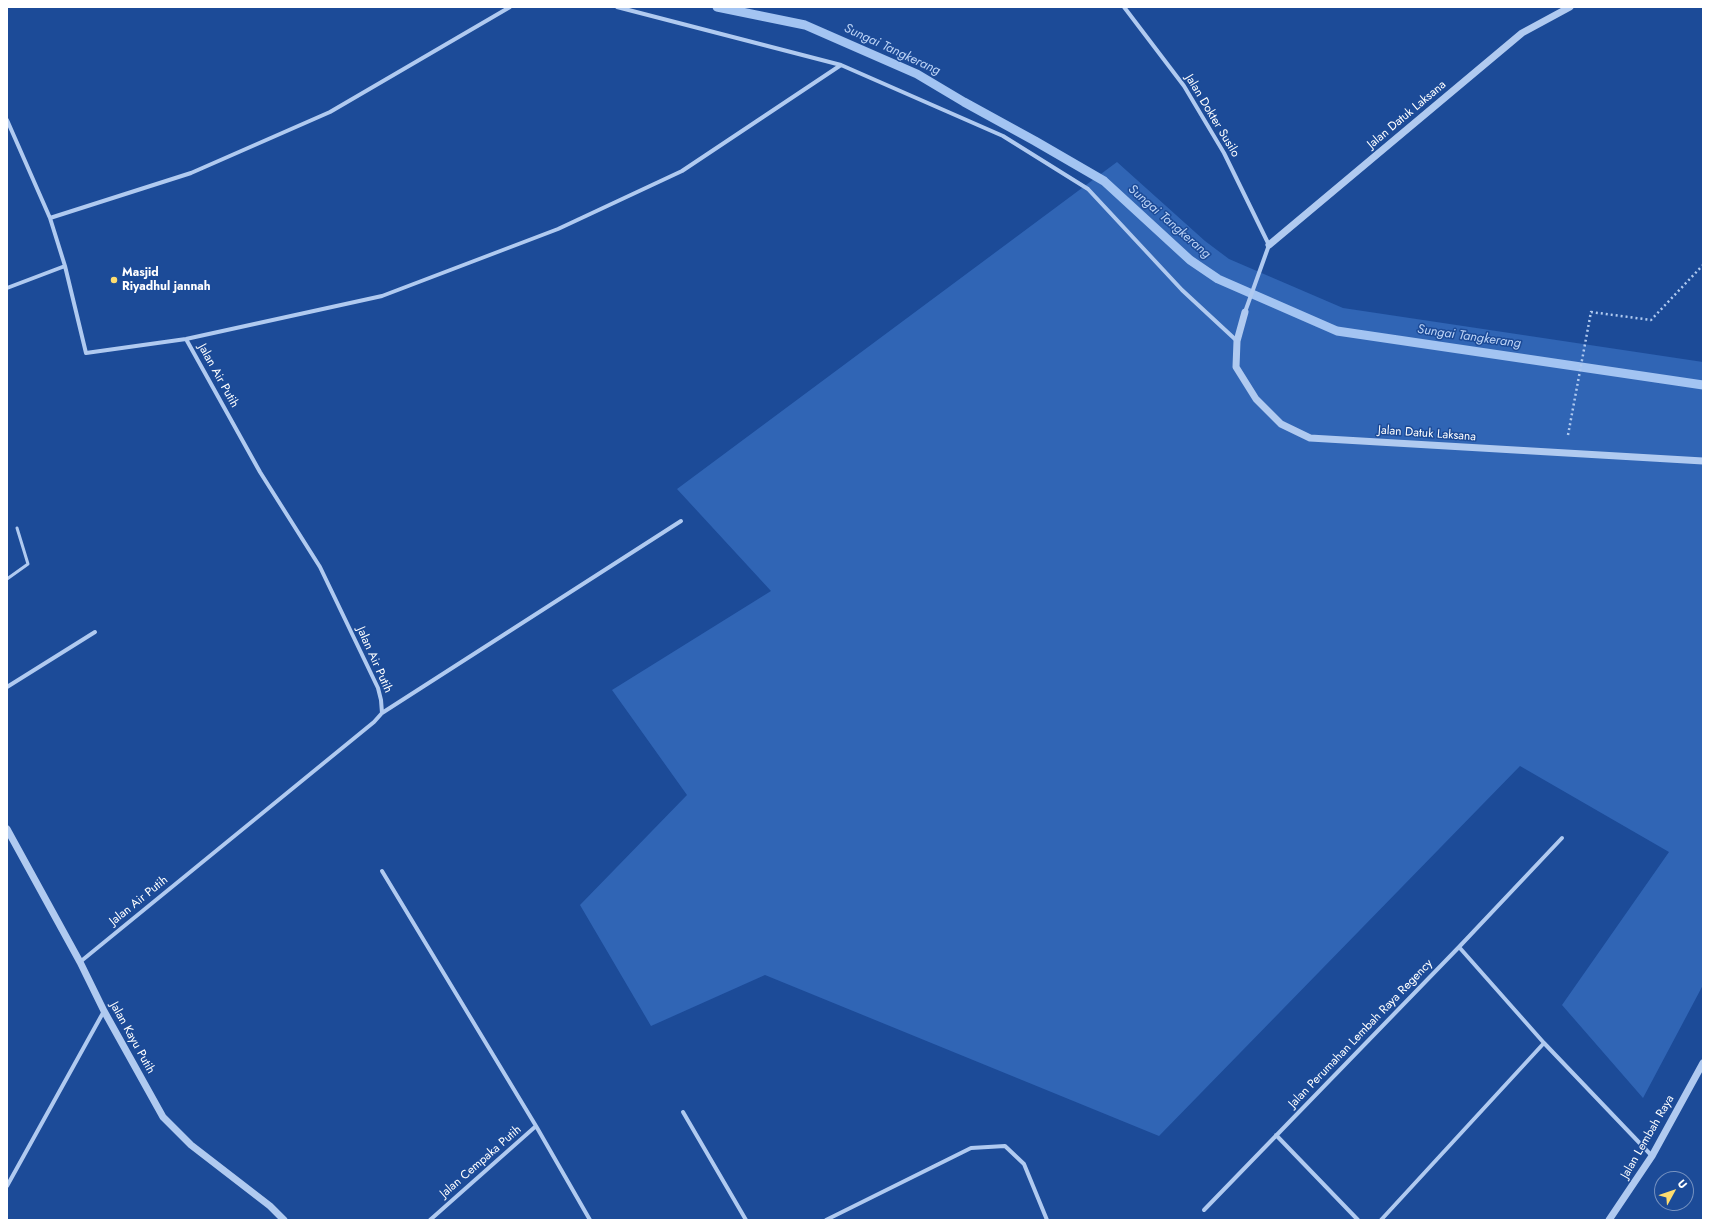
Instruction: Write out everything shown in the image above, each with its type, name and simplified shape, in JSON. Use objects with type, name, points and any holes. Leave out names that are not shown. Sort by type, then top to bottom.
[{"type":"street","points":[[50,218],[191,173],[330,112],[510,7]]},
{"type":"street","points":[[617,7],[841,65],[1003,136],[1088,189],[1182,290],[1236,341]]},
{"type":"street","name":"Jalan Dokter Susilo","points":[[1124,7],[1184,86],[1224,153],[1268,248]]},
{"type":"street","name":"Jalan Datuk Laksana","points":[[1268,248],[1522,34],[1570,7]]},
{"type":"street","points":[[7,120],[50,218],[65,266],[86,353],[186,339],[382,296],[558,229],[682,171],[841,65]]},
{"type":"street","points":[[1245,312],[1268,248]]},
{"type":"street","points":[[7,288],[65,266]]},
{"type":"street","name":"Jalan Datuk Laksana","points":[[1245,312],[1236,341],[1236,366],[1256,399],[1281,424],[1310,438],[1703,462]]},
{"type":"street","name":"Jalan Air Putih","points":[[80,962],[374,722],[382,713],[378,688],[320,567],[260,472],[186,339]]},
{"type":"street","points":[[382,713],[681,521]]},
{"type":"street","points":[[7,687],[95,632]]},
{"type":"street","name":"Jalan Kayu Putih","points":[[7,829],[80,962],[104,1011],[163,1116],[191,1145],[270,1206],[284,1220]]},
{"type":"street","name":"Jalan Perumahan Lembah Raya Regency","points":[[1204,1210],[1459,947],[1562,838]]},
{"type":"street","points":[[382,871],[536,1126]]},
{"type":"street","points":[[1459,947],[1544,1043],[1652,1156]]},
{"type":"street","points":[[7,1186],[104,1011]]},
{"type":"street","points":[[1381,1220],[1544,1043]]},
{"type":"street","name":"Jalan Lembah Raya","points":[[1609,1220],[1652,1156],[1703,1063]]},
{"type":"street","points":[[683,1112],[746,1220]]},
{"type":"street","name":"Jalan Cempaka Putih","points":[[430,1220],[536,1126],[590,1220]]},
{"type":"street","points":[[1276,1135],[1358,1220]]},
{"type":"street","points":[[826,1220],[972,1148],[1005,1146],[1024,1164],[1047,1220]]},
{"type":"lane","points":[[7,578],[28,564],[17,528]]},
{"type":"path","points":[[1564,454],[1591,312],[1651,320],[1703,265]]},
{"type":"shaded area","points":[[1117,162],[1205,241],[1229,259],[1343,308],[1703,362],[1703,985],[1643,1098],[1562,1005],[1669,852],[1520,766],[1159,1136],[765,975],[651,1026],[580,905],[687,795],[612,690],[771,591],[677,489]]},
{"type":"waterway","name":"Sungai Tangkerang","points":[[717,7],[805,25],[917,74],[1104,181],[1190,260],[1218,279],[1337,331],[1703,385]]},
{"type":"place","name":"Masjid Riyadhul jannah","points":[[114,280]]}]
